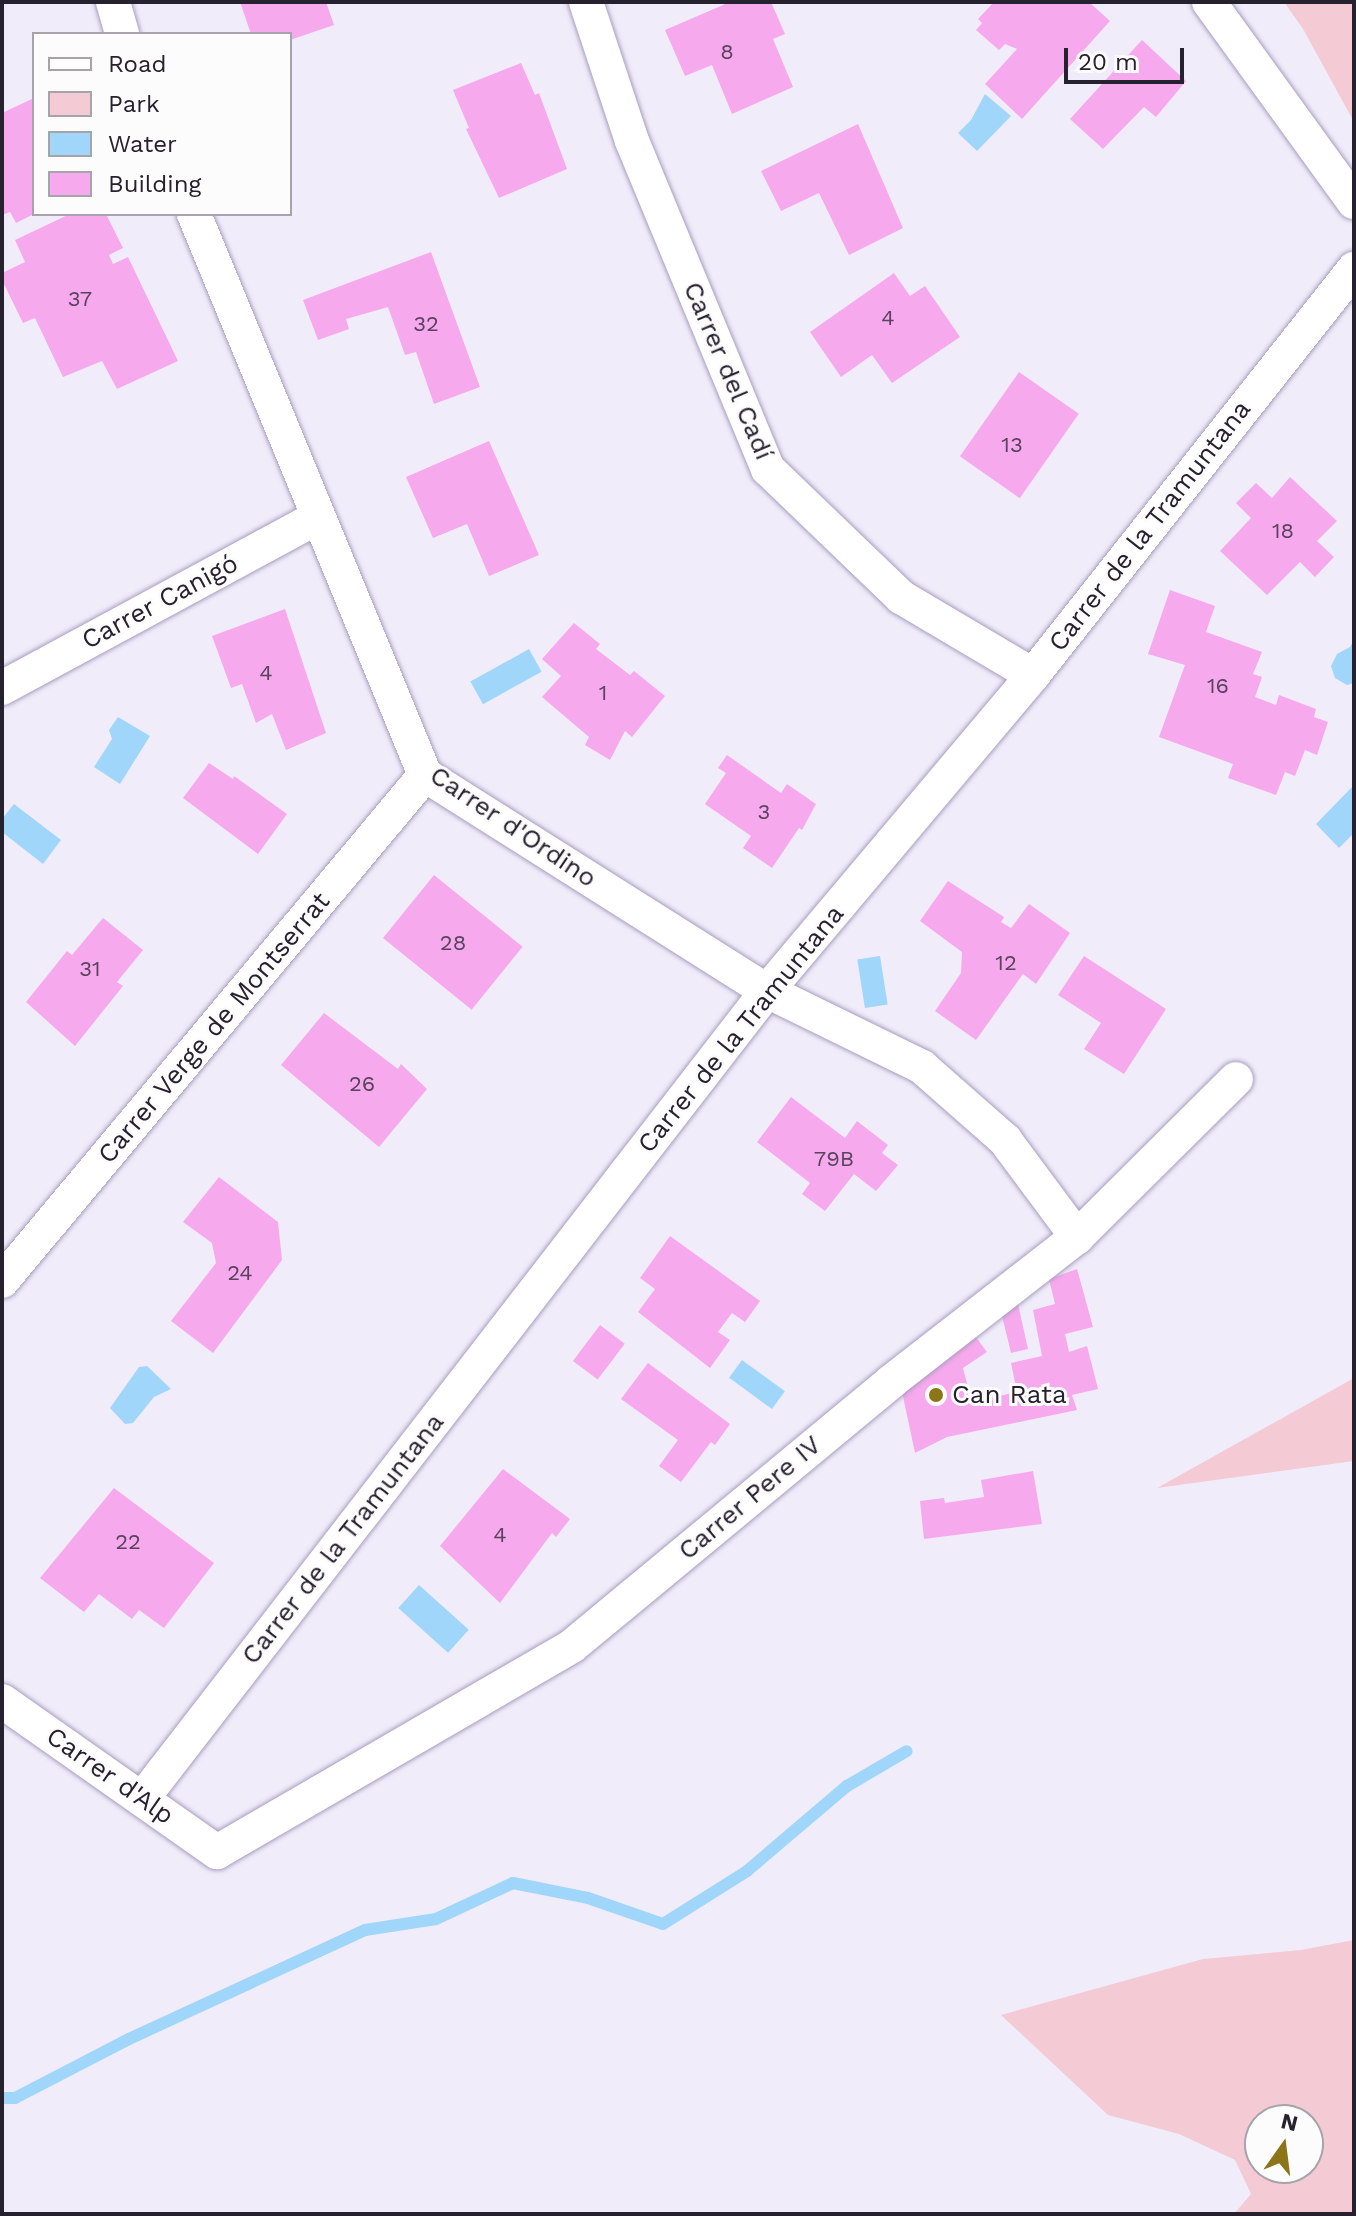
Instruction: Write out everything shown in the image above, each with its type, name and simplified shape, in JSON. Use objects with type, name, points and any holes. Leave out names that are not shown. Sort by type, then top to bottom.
[{"type":"street","points":[[113,2],[121,32]]},
{"type":"street","name":"Carrer del Cadí","points":[[586,2],[632,141],[768,469],[901,597],[1033,675]]},
{"type":"street","points":[[1209,2],[1354,202]]},
{"type":"street","name":"Carrer d'Ordino","points":[[195,216],[425,775],[767,991],[922,1067],[1005,1140],[1077,1237]]},
{"type":"street","name":"Carrer de la Tramuntana","points":[[142,1799],[767,991],[1033,675],[1354,269]]},
{"type":"street","name":"Carrer Canigó","points":[[2,688],[318,517]]},
{"type":"street","name":"Carrer Verge de Montserrat","points":[[2,1281],[425,775]]},
{"type":"street","name":"Carrer Pere IV","points":[[217,1852],[572,1646],[892,1381],[1077,1237],[1236,1079]]},
{"type":"street","name":"Carrer d'Alp","points":[[2,1701],[217,1852]]},
{"type":"green space","points":[[1284,2],[1354,2],[1354,122],[1303,29]]},
{"type":"green space","points":[[1354,1378],[1354,1461],[1157,1488]]},
{"type":"green space","points":[[1354,1940],[1354,2214],[1234,2214],[1251,2194],[1246,2184],[1324,2184],[1324,2104],[1244,2104],[1244,2179],[1235,2160],[1179,2134],[1108,2115],[1001,2015],[1203,1959],[1301,1950]]},
{"type":"water","points":[[985,94],[1011,116],[977,151],[958,133],[971,120]]},
{"type":"water","points":[[1354,640],[1354,683],[1347,685],[1335,678],[1331,666],[1337,654],[1350,647]]},
{"type":"water","points":[[529,649],[542,672],[483,704],[470,681]]},
{"type":"water","points":[[118,717],[150,736],[120,784],[94,767],[112,739],[109,730]]},
{"type":"water","points":[[1354,785],[1354,833],[1339,848],[1316,824]]},
{"type":"water","points":[[14,804],[61,840],[43,864],[2,832],[2,819]]},
{"type":"water","points":[[880,956],[888,1004],[865,1008],[857,960]]},
{"type":"water","points":[[742,1360],[785,1391],[772,1409],[729,1378]]},
{"type":"water","points":[[147,1366],[171,1389],[154,1397],[133,1423],[125,1424],[110,1408],[139,1367]]},
{"type":"water","points":[[419,1585],[469,1630],[448,1653],[398,1608]]},
{"type":"building","points":[[240,2],[326,2],[334,25],[292,39],[292,32],[250,32]]},
{"type":"building","points":[[730,2],[771,2],[785,34],[773,39],[793,87],[732,114],[712,65],[685,76],[665,30]]},
{"type":"building","points":[[994,2],[1089,2],[1110,21],[1022,119],[985,84],[1017,49],[1005,44],[999,50],[976,30],[982,23],[978,19]]},
{"type":"building","points":[[1142,40],[1186,81],[1156,117],[1144,107],[1103,149],[1070,119]]},
{"type":"building","points":[[521,63],[535,95],[539,93],[567,169],[499,198],[466,129],[469,128],[453,90]]},
{"type":"building","points":[[32,99],[32,215],[16,223],[10,212],[2,215],[2,113]]},
{"type":"building","points":[[858,124],[903,228],[849,255],[819,193],[781,211],[761,171]]},
{"type":"building","points":[[66,216],[107,216],[123,248],[109,255],[113,264],[128,257],[178,361],[117,389],[102,361],[63,377],[35,318],[23,323],[2,280],[2,273],[25,262],[15,240]]},
{"type":"building","points":[[431,252],[480,387],[434,404],[416,352],[405,355],[388,307],[346,319],[349,329],[318,340],[303,300]]},
{"type":"building","points":[[894,273],[910,296],[925,286],[960,337],[892,383],[872,355],[841,377],[810,332]]},
{"type":"building","points":[[1019,372],[1079,414],[1020,498],[960,456]]},
{"type":"building","points":[[489,441],[539,555],[489,576],[467,524],[433,538],[406,477]]},
{"type":"building","points":[[1290,477],[1337,521],[1317,541],[1334,557],[1315,577],[1300,562],[1267,595],[1220,551],[1251,518],[1236,503],[1256,483],[1272,498]]},
{"type":"building","points":[[1170,590],[1215,606],[1206,632],[1262,652],[1253,674],[1262,677],[1255,697],[1276,705],[1279,695],[1316,709],[1314,717],[1328,722],[1317,755],[1305,750],[1295,776],[1285,772],[1276,795],[1228,778],[1233,764],[1159,737],[1185,665],[1148,654]]},
{"type":"building","points":[[285,609],[326,733],[286,750],[272,714],[256,723],[242,684],[231,688],[212,636]]},
{"type":"building","points":[[574,623],[600,644],[596,649],[630,675],[634,671],[665,696],[632,737],[625,731],[610,760],[585,745],[589,737],[542,697],[561,676],[542,659]]},
{"type":"building","points":[[727,755],[781,793],[787,784],[816,804],[802,830],[799,828],[772,868],[743,848],[751,836],[705,804],[726,773],[718,768]]},
{"type":"building","points":[[209,763],[233,779],[234,776],[287,814],[258,854],[183,798]]},
{"type":"building","points":[[434,875],[523,947],[472,1010],[383,938]]},
{"type":"building","points":[[948,881],[1004,917],[1001,922],[1011,928],[1029,904],[1070,933],[1036,984],[1023,974],[976,1040],[935,1011],[961,973],[962,952],[920,921]]},
{"type":"building","points":[[103,918],[143,950],[117,982],[123,986],[75,1046],[26,1002],[67,951],[72,955]]},
{"type":"building","points":[[1084,956],[1166,1009],[1124,1074],[1084,1049],[1101,1023],[1058,995]]},
{"type":"building","points":[[324,1013],[398,1069],[401,1064],[427,1089],[379,1147],[281,1065]]},
{"type":"building","points":[[791,1097],[845,1138],[857,1121],[888,1145],[882,1153],[898,1165],[876,1191],[854,1174],[825,1211],[802,1194],[810,1183],[757,1142]]},
{"type":"building","points":[[219,1177],[278,1222],[282,1260],[213,1353],[171,1321],[216,1263],[212,1243],[183,1222]]},
{"type":"building","points":[[670,1236],[760,1301],[745,1322],[732,1313],[718,1332],[730,1340],[710,1368],[638,1312],[655,1289],[640,1278]]},
{"type":"building","points":[[1077,1269],[1093,1327],[1065,1334],[1069,1352],[1087,1346],[1098,1389],[1072,1395],[1077,1410],[947,1437],[915,1453],[901,1387],[975,1336],[987,1352],[963,1368],[972,1402],[1017,1392],[1011,1363],[1042,1356],[1033,1310],[1055,1304],[1049,1279]]},
{"type":"building","points":[[1018,1304],[1028,1349],[1011,1353],[1002,1316]]},
{"type":"building","points":[[600,1325],[625,1344],[598,1380],[573,1361]]},
{"type":"building","points":[[648,1363],[730,1424],[715,1445],[711,1442],[681,1482],[659,1466],[678,1440],[621,1399]]},
{"type":"building","points":[[503,1469],[570,1519],[556,1537],[552,1533],[500,1603],[440,1546]]},
{"type":"building","points":[[1033,1471],[1042,1524],[924,1539],[920,1501],[944,1498],[945,1503],[984,1497],[981,1480]]},
{"type":"building","points":[[114,1488],[214,1563],[164,1628],[139,1610],[132,1619],[99,1594],[84,1612],[40,1578]]},
{"type":"waterway","points":[[2,2098],[15,2098],[129,2039],[365,1930],[436,1919],[513,1883],[588,1898],[663,1924],[747,1871],[847,1786],[907,1751]]},
{"type":"place","name":"Can Rata","points":[[936,1395]]}]
